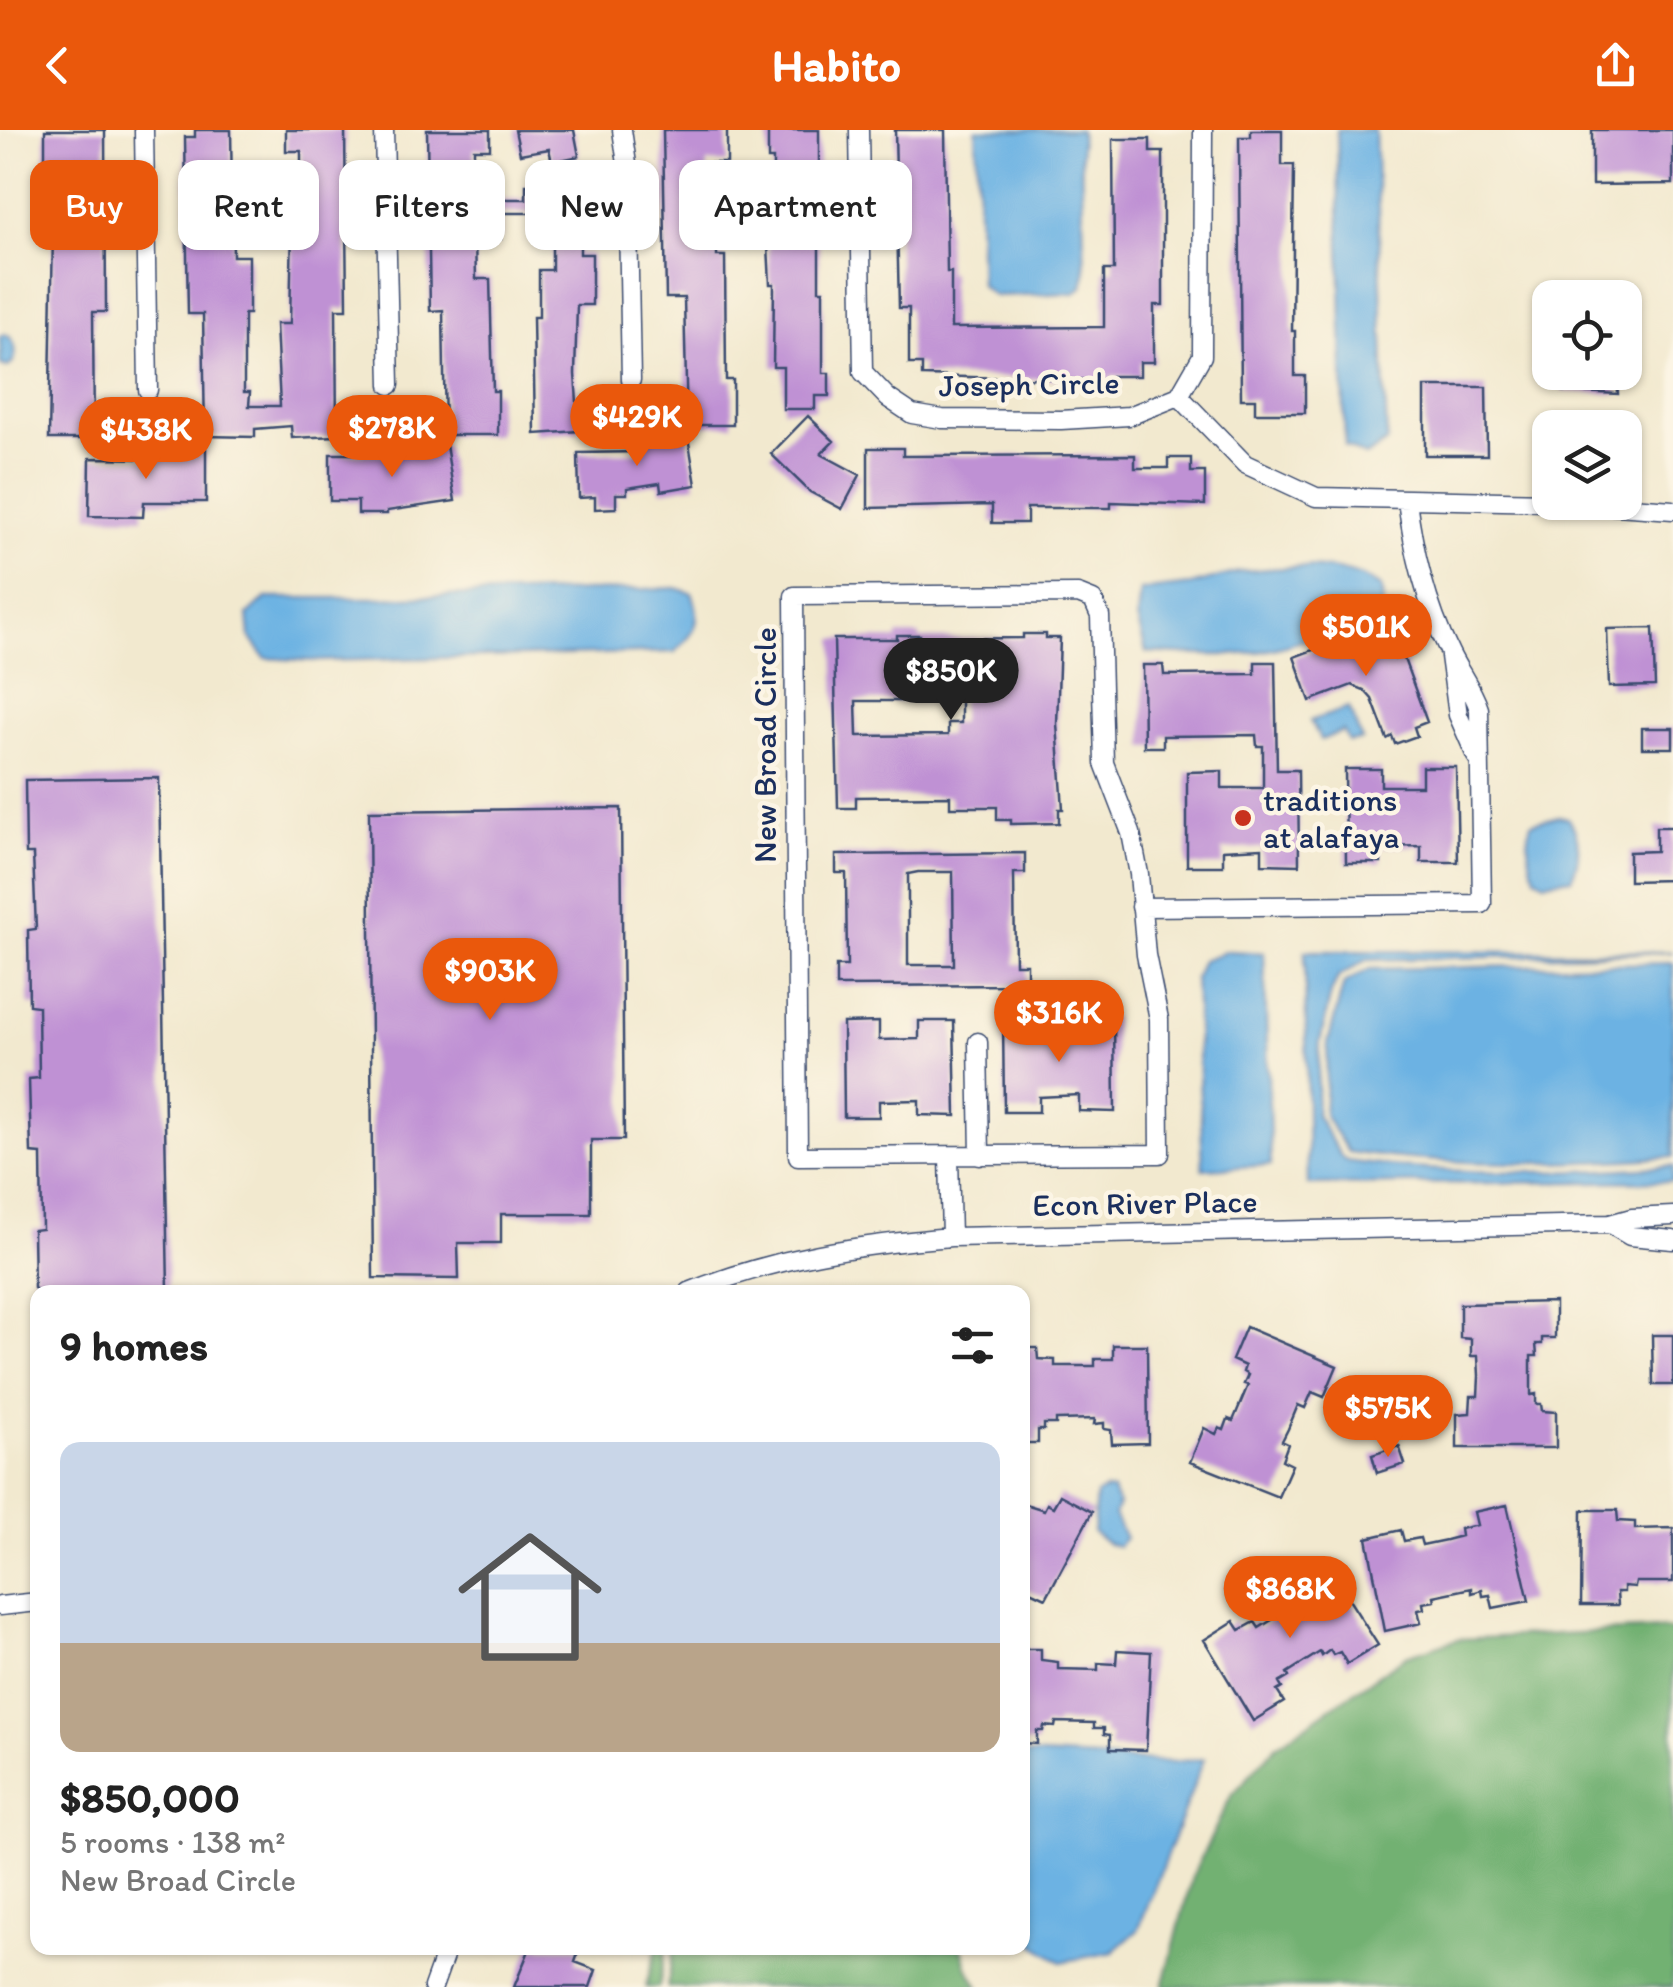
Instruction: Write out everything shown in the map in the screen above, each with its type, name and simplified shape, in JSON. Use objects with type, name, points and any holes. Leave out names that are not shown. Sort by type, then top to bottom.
[{"type":"street","points":[[144,130],[148,390]]},
{"type":"street","points":[[384,130],[390,385]]},
{"type":"street","points":[[622,130],[631,380]]},
{"type":"street","name":"Joseph Circle","points":[[859,130],[863,372],[888,398],[912,414],[942,418],[1061,420],[1129,416],[1178,396]]},
{"type":"street","points":[[1203,130],[1202,356],[1178,396],[1245,464],[1316,497],[1532,502]]},
{"type":"street","points":[[1141,908],[1482,904],[1479,709],[1450,653],[1414,550],[1407,500]]},
{"type":"street","points":[[1642,508],[1673,510]]},
{"type":"street","name":"New Broad Circle","points":[[1078,594],[1093,600],[1100,616],[1104,762],[1131,833],[1141,908],[1159,1019],[1160,1154],[798,1156],[794,596],[1078,594]]},
{"type":"street","points":[[978,1042],[980,1156]]},
{"type":"street","points":[[949,1156],[950,1237]]},
{"type":"street","name":"Econ River Place","points":[[706,1285],[734,1274],[854,1246],[950,1237],[1610,1224],[1632,1218],[1673,1216]]},
{"type":"street","name":"Econ River Place","points":[[1610,1224],[1630,1236],[1673,1240]]},
{"type":"street","points":[[0,1606],[30,1603]]},
{"type":"street","points":[[433,1987],[445,1955]]},
{"type":"green space","points":[[1673,1631],[1673,1987],[1163,1987],[1192,1877],[1231,1796],[1277,1745],[1406,1656],[1458,1639]]},
{"type":"green space","points":[[654,1955],[665,1955],[659,1987],[646,1987]]},
{"type":"green space","points":[[673,1955],[964,1955],[979,1987],[667,1987]]},
{"type":"water","points":[[976,130],[1080,130],[1085,274],[1082,287],[1074,293],[994,296],[980,285]]},
{"type":"water","points":[[1337,130],[1375,130],[1387,442],[1365,456],[1345,446]]},
{"type":"water","points":[[4,334],[15,350],[8,367],[1,365],[0,337]]},
{"type":"water","points":[[1330,569],[1361,577],[1381,587],[1383,604],[1315,636],[1273,649],[1226,655],[1146,652],[1137,618],[1140,591],[1191,585],[1242,571]]},
{"type":"water","points":[[676,588],[692,593],[697,619],[693,632],[675,652],[317,661],[265,658],[250,637],[248,615],[266,598]]},
{"type":"water","points":[[1349,708],[1362,740],[1348,742],[1343,731],[1321,740],[1310,721]]},
{"type":"water","points":[[1559,816],[1568,818],[1575,832],[1577,863],[1571,878],[1545,882],[1535,877],[1528,850],[1529,830],[1531,823]]},
{"type":"water","points":[[1228,951],[1264,953],[1271,1165],[1203,1169],[1195,978],[1202,960]]},
{"type":"water","points":[[1305,951],[1673,952],[1366,960],[1338,977],[1331,993],[1320,1042],[1316,1115],[1347,1161],[1510,1172],[1673,1166],[1673,1181],[1308,1185]]},
{"type":"water","points":[[1673,963],[1673,1157],[1510,1163],[1388,1157],[1348,1152],[1324,1115],[1328,1043],[1344,983],[1370,969]]},
{"type":"water","points":[[1113,1491],[1118,1504],[1114,1515],[1125,1538],[1118,1546],[1108,1544],[1093,1532],[1096,1494]]},
{"type":"water","points":[[1030,1754],[1171,1762],[1204,1759],[1138,1930],[1113,1952],[1061,1962],[1035,1945],[1030,1936]]},
{"type":"building","points":[[45,130],[105,130],[105,160],[45,160]]},
{"type":"building","points":[[195,130],[231,130],[231,160],[185,160],[185,137],[195,137]]},
{"type":"building","points":[[286,130],[345,130],[345,160],[339,160],[339,250],[346,250],[347,309],[336,309],[337,436],[292,438],[291,426],[255,429],[255,437],[205,436],[203,314],[188,314],[187,250],[233,250],[233,256],[249,256],[244,392],[250,392],[249,406],[280,406],[276,324],[290,324],[292,250],[319,250],[319,160],[301,160],[301,151],[286,151]]},
{"type":"building","points":[[427,130],[490,130],[490,149],[474,149],[474,160],[427,160]]},
{"type":"building","points":[[515,130],[574,130],[579,156],[552,160],[549,149],[520,154]]},
{"type":"building","points":[[663,130],[727,130],[727,160],[679,160],[679,250],[717,250],[717,256],[725,256],[726,380],[733,380],[733,425],[687,425],[684,298],[666,298]]},
{"type":"building","points":[[768,130],[819,130],[819,160],[768,159]]},
{"type":"building","points":[[895,130],[945,130],[951,328],[1104,327],[1104,270],[1114,270],[1113,139],[1150,139],[1150,152],[1163,152],[1163,305],[1154,305],[1154,362],[1140,362],[1140,376],[1111,376],[1111,380],[922,376],[922,364],[909,364],[909,308],[899,308],[898,250],[912,250],[912,160],[896,160]]},
{"type":"building","points":[[1251,130],[1282,130],[1282,165],[1294,165],[1292,331],[1295,376],[1305,376],[1305,413],[1255,413],[1255,399],[1241,399],[1239,137],[1251,137]]},
{"type":"building","points":[[1592,130],[1673,130],[1673,184],[1592,185]]},
{"type":"building","points":[[505,199],[525,199],[525,213],[505,213]]},
{"type":"building","points":[[53,250],[106,250],[106,312],[93,312],[94,439],[49,439]]},
{"type":"building","points":[[429,250],[475,250],[476,279],[490,279],[498,435],[445,435],[443,310],[430,311]]},
{"type":"building","points":[[552,250],[592,254],[592,305],[577,305],[575,374],[579,431],[535,434],[533,317],[539,317],[539,270],[552,270]]},
{"type":"building","points":[[768,250],[819,250],[823,373],[829,373],[829,396],[815,396],[815,409],[783,409],[783,367],[773,367],[774,284],[770,284]]},
{"type":"building","points":[[1425,387],[1486,387],[1487,455],[1425,455]]},
{"type":"building","points":[[1618,390],[1618,394],[1562,391]]},
{"type":"building","points":[[808,416],[834,441],[821,454],[860,475],[842,509],[810,492],[771,454]]},
{"type":"building","points":[[687,431],[696,485],[661,491],[660,483],[627,488],[627,494],[616,494],[616,508],[595,509],[595,497],[579,498],[578,453],[639,452],[637,439]]},
{"type":"building","points":[[446,445],[455,501],[387,514],[358,514],[358,501],[330,501],[330,454],[386,454]]},
{"type":"building","points":[[868,448],[903,448],[903,456],[1135,455],[1135,468],[1168,468],[1168,458],[1191,458],[1191,472],[1205,472],[1205,505],[1111,502],[1111,508],[1027,508],[1027,523],[992,523],[992,505],[868,508]]},
{"type":"building","points":[[155,449],[206,449],[206,502],[144,502],[143,517],[89,516],[90,458],[155,459]]},
{"type":"building","points":[[1382,624],[1395,659],[1403,656],[1427,722],[1414,727],[1417,736],[1395,744],[1392,736],[1387,739],[1372,699],[1364,690],[1352,685],[1310,701],[1294,657]]},
{"type":"building","points":[[1653,628],[1655,686],[1609,687],[1607,629]]},
{"type":"building","points":[[1023,634],[1046,634],[1046,638],[1060,638],[1057,724],[1063,809],[1059,809],[1059,823],[1011,824],[1011,820],[997,820],[997,807],[950,807],[950,796],[856,797],[856,808],[838,808],[834,639],[897,639],[897,635],[920,635],[920,639],[1023,638]],"holes":[[[931,687],[961,687],[961,723],[948,723],[948,735],[857,736],[856,701],[931,701]]]},
{"type":"building","points":[[1255,662],[1275,662],[1277,770],[1298,770],[1299,865],[1262,864],[1262,848],[1223,850],[1223,866],[1187,866],[1187,772],[1222,771],[1222,788],[1263,788],[1263,746],[1257,746],[1256,735],[1163,736],[1163,747],[1144,747],[1143,665],[1163,665],[1164,675],[1255,674]]},
{"type":"building","points":[[1642,728],[1673,728],[1673,748],[1642,748]]},
{"type":"building","points":[[1422,767],[1456,767],[1458,862],[1421,862],[1421,846],[1381,847],[1381,863],[1346,863],[1345,769],[1381,769],[1381,786],[1422,786]]},
{"type":"building","points":[[159,778],[168,1285],[34,1285],[33,1230],[42,1229],[41,1154],[31,1153],[29,1079],[39,1078],[38,1006],[29,1005],[28,930],[36,929],[33,854],[26,854],[25,780]]},
{"type":"building","points":[[621,808],[624,1140],[591,1140],[591,1214],[501,1214],[501,1243],[458,1243],[459,1279],[373,1278],[369,811]]},
{"type":"building","points":[[1656,827],[1673,827],[1673,880],[1629,881],[1629,852],[1656,851]]},
{"type":"building","points":[[1025,853],[1025,873],[1014,873],[1015,964],[1027,964],[1027,985],[836,986],[836,966],[847,966],[846,873],[836,873],[836,855]],"holes":[[[953,872],[954,965],[908,965],[908,874]]]},
{"type":"building","points":[[1079,1017],[1114,1017],[1115,1112],[1079,1111],[1079,1095],[1039,1097],[1039,1112],[1004,1112],[1003,1018],[1038,1018],[1038,1035],[1079,1035]]},
{"type":"building","points":[[919,1021],[954,1021],[956,1116],[919,1115],[919,1100],[879,1101],[879,1117],[844,1117],[843,1023],[879,1022],[879,1040],[919,1039]]},
{"type":"building","points":[[1555,1302],[1555,1338],[1542,1338],[1542,1344],[1536,1344],[1537,1356],[1531,1356],[1531,1395],[1536,1394],[1536,1404],[1541,1404],[1542,1411],[1556,1412],[1556,1448],[1457,1448],[1457,1414],[1470,1413],[1471,1396],[1478,1396],[1479,1376],[1478,1356],[1471,1356],[1471,1339],[1460,1338],[1460,1304]]},
{"type":"building","points":[[1246,1327],[1337,1366],[1324,1397],[1312,1392],[1305,1408],[1298,1405],[1282,1441],[1288,1444],[1282,1460],[1292,1465],[1278,1497],[1190,1462],[1204,1428],[1216,1434],[1219,1428],[1224,1430],[1228,1419],[1233,1421],[1248,1385],[1244,1384],[1248,1375],[1243,1372],[1245,1366],[1232,1360]]},
{"type":"building","points":[[1652,1335],[1673,1335],[1673,1385],[1653,1385]]},
{"type":"building","points":[[1113,1345],[1147,1345],[1148,1443],[1112,1444],[1111,1430],[1104,1429],[1104,1423],[1094,1424],[1095,1419],[1044,1424],[1044,1430],[1038,1430],[1038,1443],[1030,1443],[1030,1348],[1037,1348],[1038,1359],[1055,1360],[1055,1366],[1095,1366],[1095,1359],[1113,1359]]},
{"type":"building","points":[[1399,1446],[1405,1464],[1377,1473],[1372,1455]]},
{"type":"building","points":[[1060,1495],[1092,1512],[1046,1598],[1030,1591],[1030,1506],[1044,1510],[1047,1504],[1053,1507]]},
{"type":"building","points":[[1507,1505],[1529,1601],[1493,1608],[1490,1595],[1483,1596],[1482,1590],[1472,1593],[1472,1588],[1434,1596],[1435,1601],[1423,1603],[1424,1609],[1418,1610],[1421,1623],[1385,1631],[1367,1538],[1401,1530],[1404,1541],[1420,1538],[1422,1545],[1446,1540],[1461,1536],[1460,1529],[1477,1525],[1474,1512]]},
{"type":"building","points":[[1582,1510],[1617,1510],[1618,1521],[1635,1522],[1635,1529],[1673,1528],[1673,1582],[1636,1582],[1635,1587],[1624,1586],[1624,1592],[1617,1592],[1618,1605],[1581,1605]]},
{"type":"building","points":[[1325,1562],[1378,1645],[1347,1664],[1340,1652],[1333,1655],[1330,1650],[1322,1656],[1320,1652],[1287,1673],[1289,1677],[1279,1683],[1282,1688],[1277,1691],[1284,1702],[1253,1721],[1204,1640],[1234,1621],[1240,1630],[1255,1622],[1259,1628],[1283,1613],[1293,1606],[1289,1600],[1304,1591],[1297,1579]]},
{"type":"building","points":[[1030,1649],[1041,1649],[1041,1660],[1058,1662],[1058,1669],[1098,1670],[1098,1663],[1116,1664],[1117,1650],[1151,1652],[1146,1750],[1110,1749],[1110,1735],[1104,1734],[1104,1728],[1094,1728],[1094,1723],[1056,1722],[1055,1727],[1044,1726],[1043,1731],[1037,1731],[1037,1744],[1030,1744]]},
{"type":"building","points":[[527,1955],[578,1955],[575,1962],[596,1970],[590,1987],[514,1987]]},
{"type":"place","name":"traditions at alafaya","points":[[1243,818]]}]
